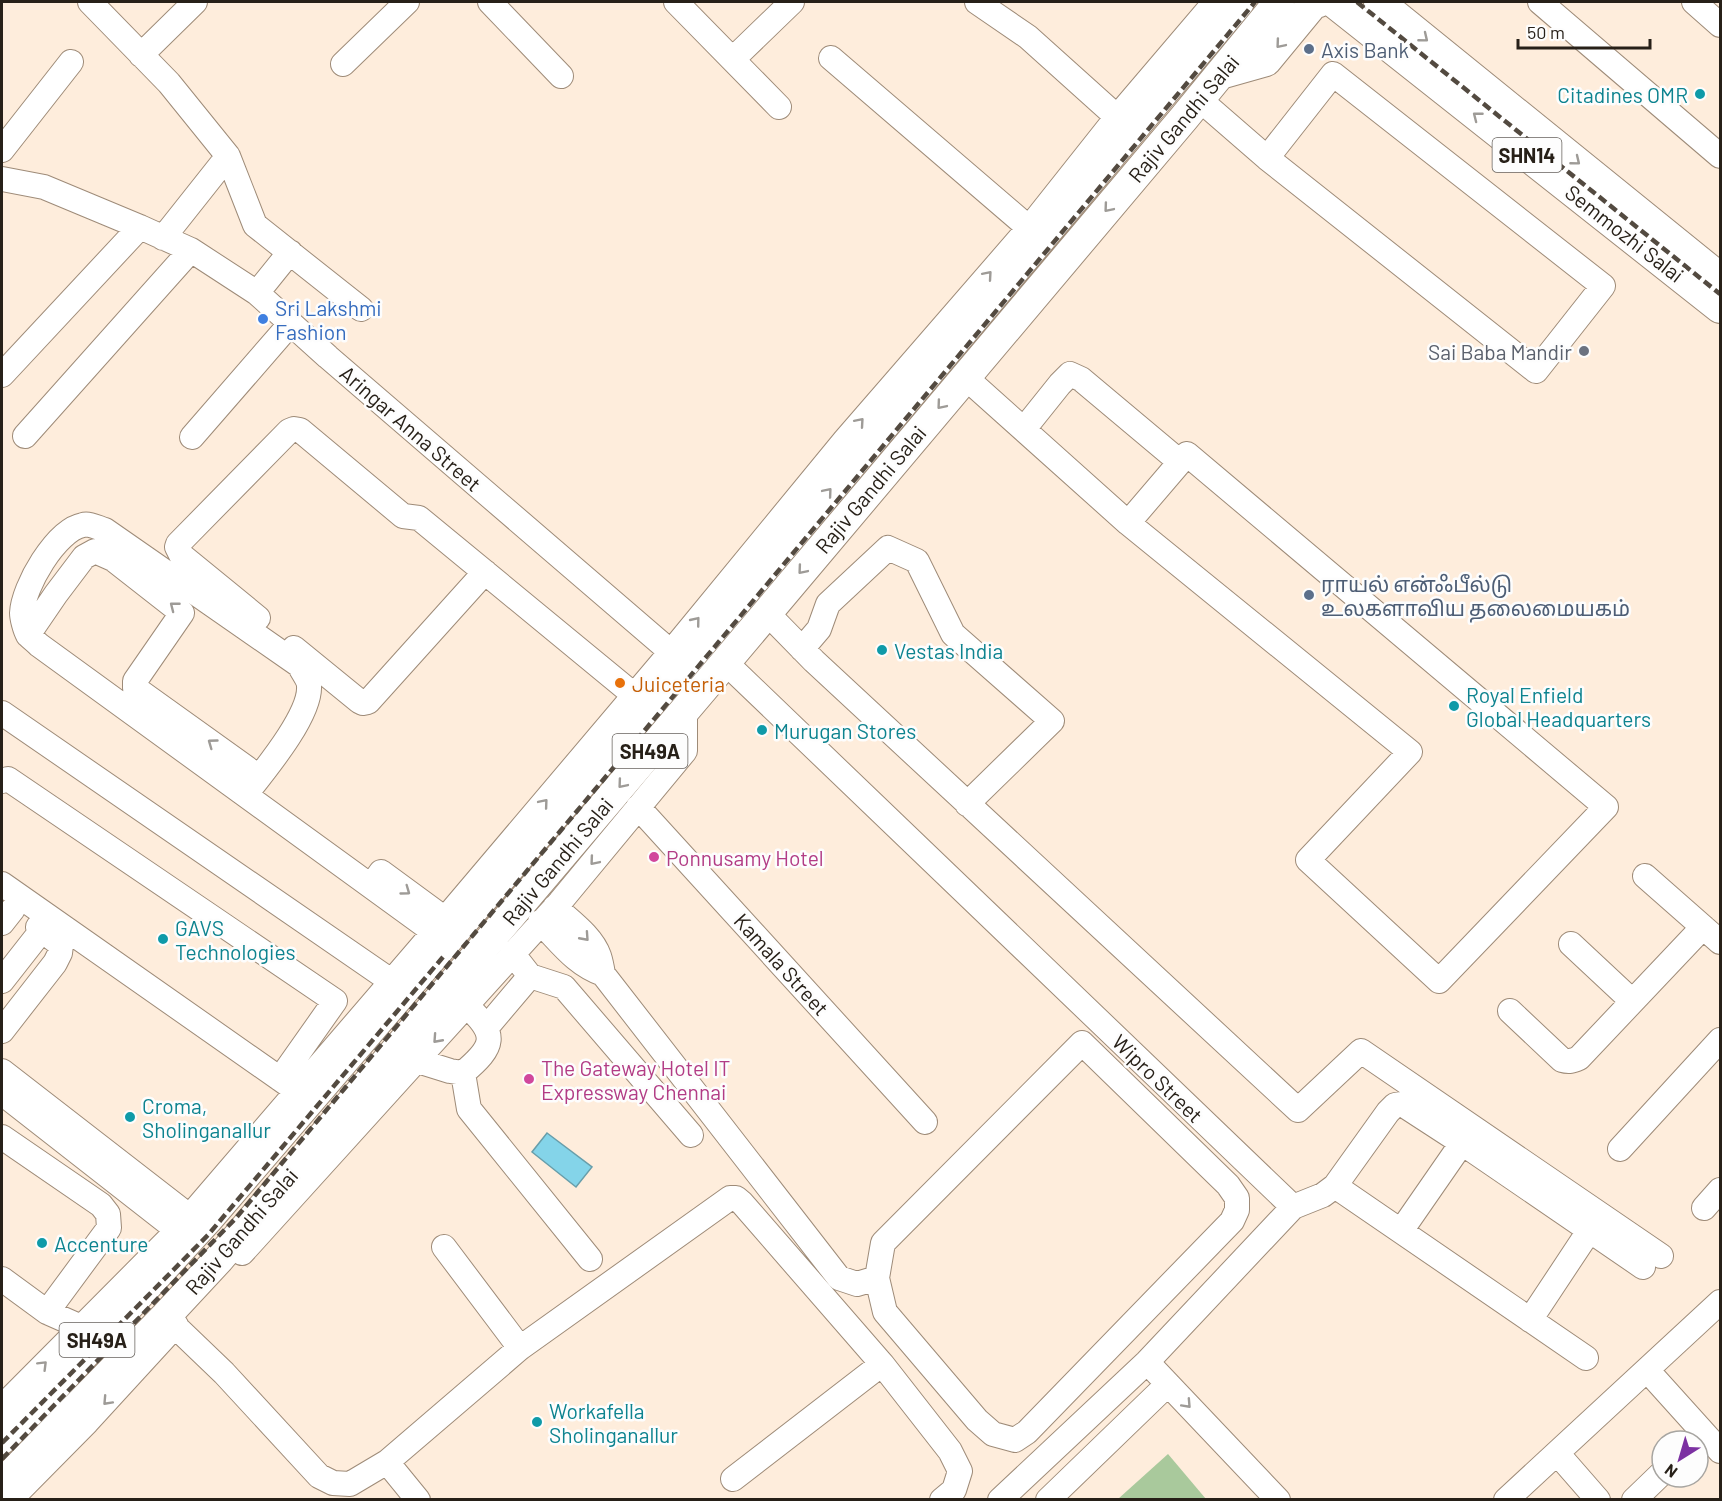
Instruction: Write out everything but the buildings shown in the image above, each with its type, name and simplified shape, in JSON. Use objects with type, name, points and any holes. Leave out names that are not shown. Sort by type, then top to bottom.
[{"type":"main road","name":"Rajiv Gandhi Salai","points":[[2,1439],[48,1394],[191,1227],[354,1049],[393,992],[417,963],[686,662],[1195,39],[1239,2]]},
{"type":"main road","name":"Rajiv Gandhi Salai","points":[[2,1484],[165,1317],[232,1243],[686,709],[1279,2]]},
{"type":"main road","name":"SHN14","points":[[1382,2],[1720,278]]},
{"type":"main road","points":[[1220,74],[1266,61],[1313,4],[1329,3]]},
{"type":"main road","name":"Semmozhi Salai","points":[[1329,3],[1720,308]]},
{"type":"main road","points":[[393,992],[393,1009],[396,1020],[408,1025],[419,1023]]},
{"type":"main road","points":[[354,1049],[370,1048],[379,1055],[379,1070]]},
{"type":"main road","points":[[191,1227],[232,1243]]},
{"type":"street","points":[[90,2],[169,83],[228,156],[255,225],[361,309]]},
{"type":"street","points":[[141,55],[195,2]]},
{"type":"street","points":[[343,64],[407,2]]},
{"type":"street","points":[[490,2],[561,76]]},
{"type":"street","points":[[676,2],[779,107]]},
{"type":"street","points":[[732,60],[792,2]]},
{"type":"street","points":[[977,2],[1028,37],[1117,117]]},
{"type":"street","points":[[417,963],[440,926],[671,652],[845,440],[1029,228],[1117,117],[1195,39],[1215,2]]},
{"type":"street","points":[[1540,2],[1720,156]]},
{"type":"street","points":[[1694,2],[1720,25]]},
{"type":"street","points":[[831,58],[1029,228]]},
{"type":"street","points":[[2,150],[71,62]]},
{"type":"street","points":[[1199,99],[1267,158],[1536,371],[1603,286],[1333,74],[1267,158]]},
{"type":"street","points":[[163,238],[228,156]]},
{"type":"street","name":"Aringar Anna Street","points":[[2,179],[44,187],[140,227],[191,250],[257,292],[671,652]]},
{"type":"street","points":[[2,375],[140,227]]},
{"type":"street","points":[[25,436],[191,250]]},
{"type":"street","points":[[257,292],[290,252]]},
{"type":"street","points":[[192,437],[291,323]]},
{"type":"street","points":[[1024,429],[1070,374],[1081,379],[1180,462]]},
{"type":"street","points":[[965,377],[1128,523],[1410,752],[1308,860],[1439,981],[1606,807],[1187,454],[1128,523]]},
{"type":"street","points":[[485,572],[371,699],[363,703],[181,555],[177,548],[178,544],[289,431],[294,429],[304,432],[403,516],[419,518],[485,572],[634,695]]},
{"type":"street","points":[[85,524],[105,530],[299,665],[309,685],[305,706],[281,750],[253,785],[39,645],[28,635],[22,614],[26,595],[38,568],[59,538],[85,524]]},
{"type":"street","points":[[802,649],[819,629],[828,604],[888,548],[917,561],[953,634],[1052,721],[967,804]]},
{"type":"street","points":[[28,635],[84,557],[95,551],[113,559],[182,612],[135,681],[135,688],[371,886],[440,926]]},
{"type":"street","points":[[766,613],[967,804],[1298,1110],[1361,1050],[1652,1262],[1589,1231],[1402,1104],[1395,1105],[1335,1186],[1323,1195],[1293,1207],[1147,1362],[1012,1496]]},
{"type":"street","name":"Wipro Street","points":[[725,662],[1293,1207]]},
{"type":"street","points":[[10,1500],[87,1422],[418,1061],[548,915],[685,751],[686,709]]},
{"type":"street","points":[[2,712],[393,992],[289,1085]]},
{"type":"street","points":[[2,781],[8,779],[335,1001],[289,1085],[191,1227],[81,1327],[2,1407]]},
{"type":"street","name":"Kamala Street","points":[[638,807],[925,1122]]},
{"type":"street","points":[[1510,1011],[1562,1060],[1569,1062],[1579,1058],[1632,1001],[1712,934],[1645,876]]},
{"type":"street","points":[[2,884],[289,1085]]},
{"type":"street","points":[[2,1031],[55,963],[61,945],[42,930],[5,911]]},
{"type":"street","points":[[548,915],[581,931],[595,948],[600,957],[603,974],[839,1278],[857,1284],[877,1278]]},
{"type":"street","points":[[2,981],[42,930]]},
{"type":"street","points":[[1570,944],[1632,1001]]},
{"type":"street","points":[[512,953],[530,976],[564,987],[690,1135]]},
{"type":"street","points":[[486,1028],[530,976]]},
{"type":"street","points":[[418,1061],[463,1073],[475,1063],[488,1046],[489,1034],[482,1020],[467,1006]]},
{"type":"street","points":[[1082,1043],[1228,1185],[1237,1198],[1237,1210],[1232,1221],[1028,1432],[1015,1440],[993,1434],[976,1420],[885,1312],[877,1278],[883,1243],[1101,1023]]},
{"type":"street","points":[[1620,1149],[1720,1040]]},
{"type":"street","points":[[2,1071],[191,1227]]},
{"type":"street","points":[[463,1073],[469,1109],[590,1259]]},
{"type":"street","points":[[2,1094],[191,1227]]},
{"type":"street","points":[[2,1137],[101,1205],[108,1214],[109,1228],[47,1312]]},
{"type":"street","points":[[1401,1231],[1462,1143]]},
{"type":"street","points":[[1335,1186],[1586,1358]]},
{"type":"street","points":[[1704,1208],[1720,1190]]},
{"type":"street","points":[[175,1326],[224,1372],[319,1476],[333,1483],[350,1484],[387,1462],[520,1348],[730,1198],[736,1198],[882,1364],[950,1451],[960,1471],[954,1490],[942,1500]]},
{"type":"street","points":[[1530,1320],[1589,1231]]},
{"type":"street","points":[[444,1247],[520,1348]]},
{"type":"street","points":[[2,1279],[47,1312],[81,1327]]},
{"type":"street","points":[[1506,1500],[1720,1303]]},
{"type":"street","points":[[1147,1362],[1278,1500]]},
{"type":"street","points":[[733,1479],[882,1364]]},
{"type":"street","points":[[1647,1370],[1697,1429]]},
{"type":"street","points":[[1048,1500],[1168,1384]]},
{"type":"street","points":[[1557,1453],[1598,1500]]},
{"type":"street","points":[[387,1462],[418,1500]]},
{"type":"street","points":[[1634,1500],[1650,1485]]},
{"type":"green space","points":[[1168,1454],[1206,1499],[1118,1499]]},
{"type":"water","points":[[547,1133],[592,1167],[576,1187],[532,1152]]},
{"type":"railway","points":[[2,1459],[236,1218],[1255,2]]},
{"type":"railway","points":[[1357,2],[1720,294]]},
{"type":"railway","points":[[2,1443],[208,1235],[443,957]]},
{"type":"place","name":"Axis Bank","points":[[1309,49]]},
{"type":"place","name":"Citadines OMR","points":[[1700,94]]},
{"type":"place","name":"Sri Lakshmi Fashion","points":[[263,319]]},
{"type":"place","name":"Sai Baba Mandir","points":[[1584,351]]},
{"type":"place","name":"ராயல் என்ஃபீல்டு உலகளாவிய தலைமையகம்","points":[[1309,595]]},
{"type":"place","name":"Vestas India","points":[[882,650]]},
{"type":"place","name":"Juiceteria","points":[[620,683]]},
{"type":"place","name":"Royal Enfield Global Headquarters","points":[[1454,706]]},
{"type":"place","name":"Murugan Stores","points":[[762,730]]},
{"type":"place","name":"Ponnusamy Hotel","points":[[654,857]]},
{"type":"place","name":"GAVS Technologies","points":[[163,939]]},
{"type":"place","name":"The Gateway Hotel IT Expressway Chennai","points":[[529,1079]]},
{"type":"place","name":"Croma, Sholinganallur","points":[[130,1117]]},
{"type":"place","name":"Accenture","points":[[42,1243]]},
{"type":"place","name":"Workafella Sholinganallur","points":[[537,1422]]}]
